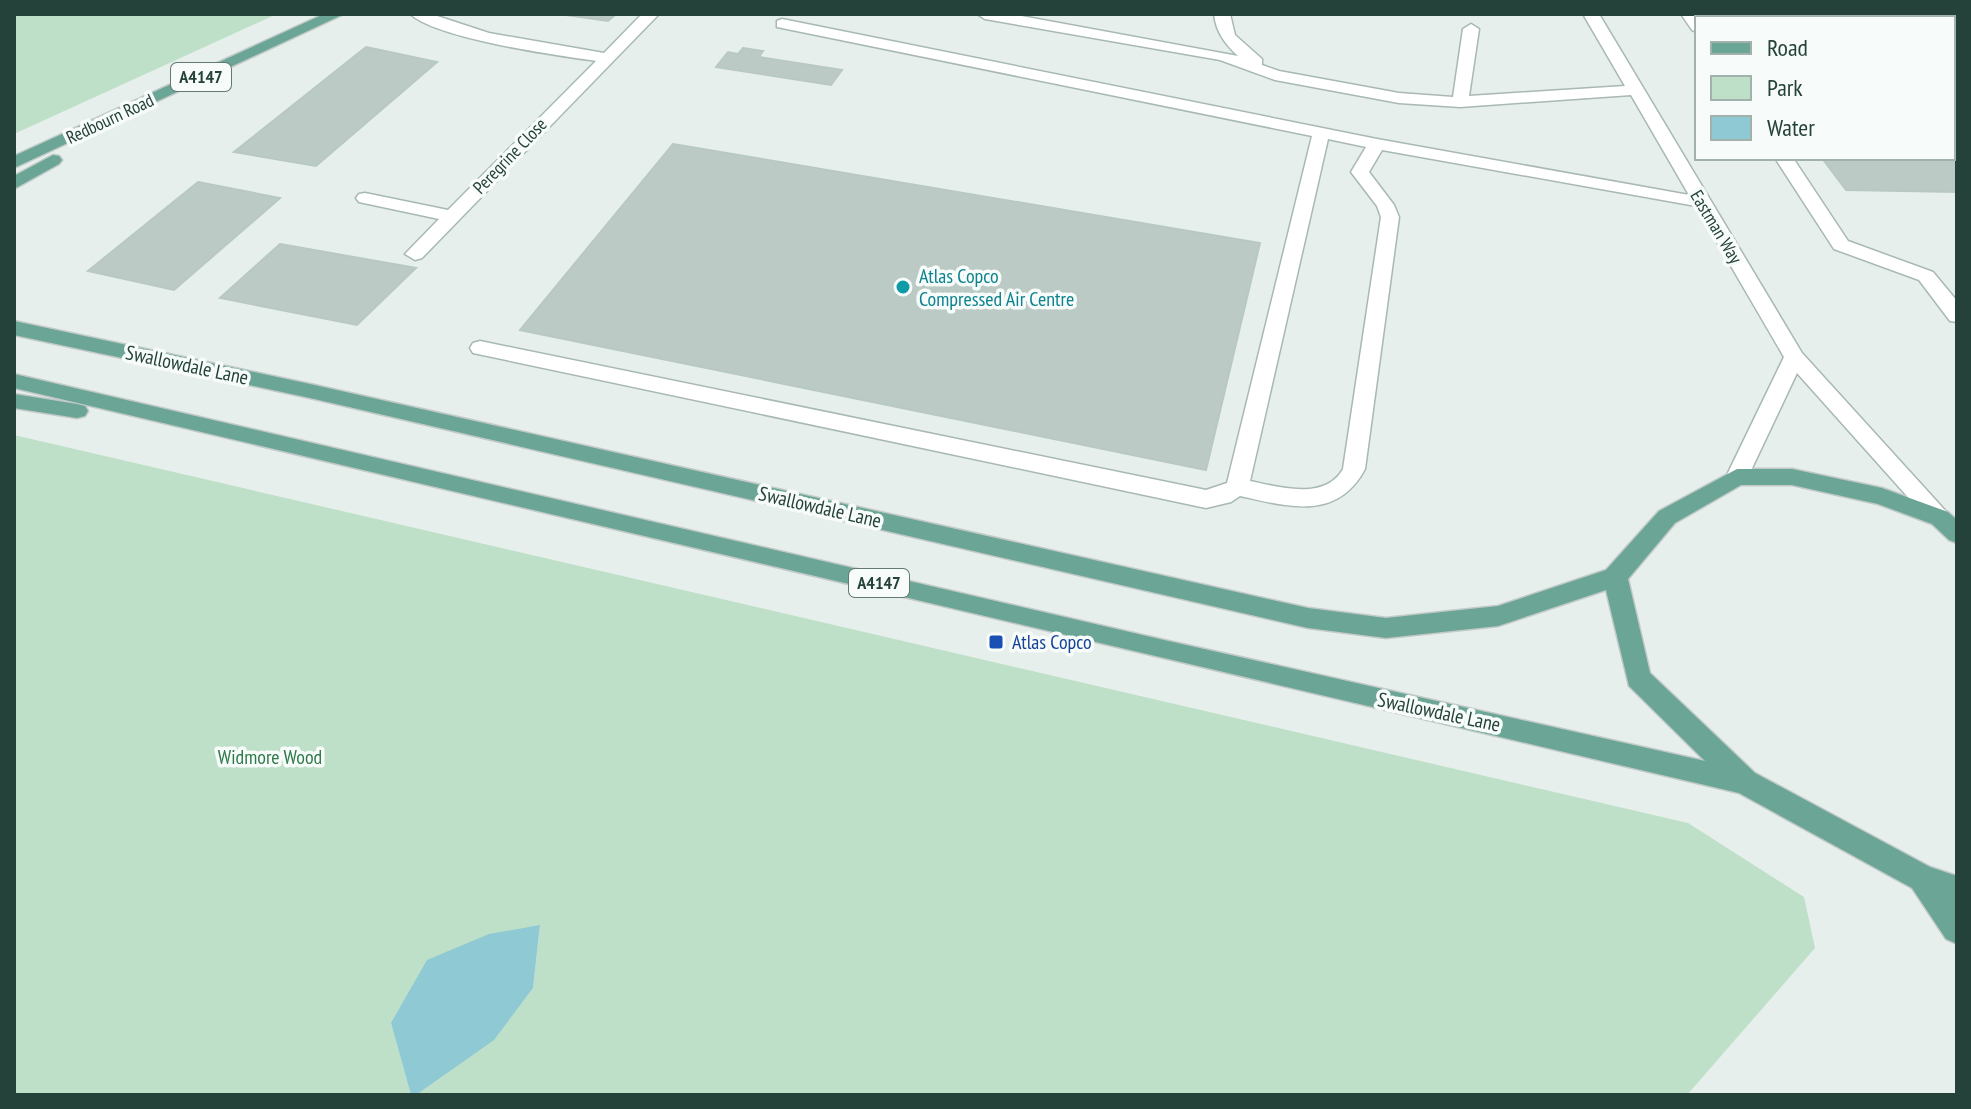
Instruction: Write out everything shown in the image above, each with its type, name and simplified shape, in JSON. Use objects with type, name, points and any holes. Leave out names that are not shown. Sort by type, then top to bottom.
[{"type":"main road","name":"Redbourn Road","points":[[14,163],[336,14]]},
{"type":"main road","name":"A4147","points":[[14,184],[227,65]]},
{"type":"main road","name":"Swallowdale Lane","points":[[17,329],[310,391],[1308,618],[1386,628],[1498,616],[1615,577]]},
{"type":"main road","name":"Swallowdale Lane","points":[[14,381],[1745,782]]},
{"type":"main road","name":"Swallowdale Lane","points":[[14,401],[245,436]]},
{"type":"main road","points":[[1948,526],[1882,496],[1792,477],[1737,477],[1667,517],[1615,577],[1638,678],[1745,782],[1922,878],[1957,890]]},
{"type":"main road","points":[[1922,878],[1957,929]]},
{"type":"street","points":[[418,14],[451,29],[490,39],[605,58]]},
{"type":"street","name":"Peregrine Close","points":[[415,254],[651,14]]},
{"type":"street","points":[[985,14],[1223,56],[1275,75],[1399,98],[1460,102],[1636,90]]},
{"type":"street","points":[[1222,14],[1221,25],[1240,51],[1275,75]]},
{"type":"street","name":"Eastman Way","points":[[1591,14],[1794,357],[1948,526]]},
{"type":"street","points":[[782,24],[1377,144],[1673,199],[1700,201]]},
{"type":"street","points":[[1460,102],[1471,29]]},
{"type":"street","points":[[1237,487],[1321,133]]},
{"type":"street","points":[[480,348],[1206,499],[1223,496],[1237,487],[1303,497],[1327,496],[1343,488],[1350,480],[1390,217],[1389,209],[1362,181],[1360,172],[1377,144]]},
{"type":"street","points":[[1785,160],[1841,245],[1926,276],[1957,316]]},
{"type":"street","points":[[365,198],[451,216]]},
{"type":"street","points":[[1737,477],[1794,357]]},
{"type":"green space","points":[[14,14],[277,14],[14,134]]},
{"type":"green space","name":"Widmore Wood","points":[[14,435],[1688,823],[1804,897],[1815,948],[1687,1095],[416,1095],[493,1040],[533,988],[540,926],[391,1023],[411,1095],[14,1095]]},
{"type":"water","points":[[540,925],[533,988],[494,1040],[416,1095],[411,1095],[391,1023],[427,960],[489,934]]},
{"type":"building","points":[[559,14],[616,14],[608,21]]},
{"type":"building","points":[[1713,14],[1957,14],[1957,192],[1846,190],[1824,160],[1955,160],[1955,16]]},
{"type":"building","points":[[366,47],[437,62],[316,166],[234,152]]},
{"type":"building","points":[[743,48],[763,51],[759,57],[842,70],[831,85],[716,67],[728,52],[738,54]]},
{"type":"building","name":"Atlas Copco Compressed Air Centre","points":[[673,144],[1260,243],[1206,470],[520,330]]},
{"type":"building","points":[[198,182],[280,198],[174,290],[88,271]]},
{"type":"building","points":[[280,244],[416,268],[357,325],[220,298]]},
{"type":"place","name":"Atlas Copco Compressed Air Centre","points":[[903,287]]},
{"type":"place","name":"Atlas Copco","points":[[996,642]]}]
